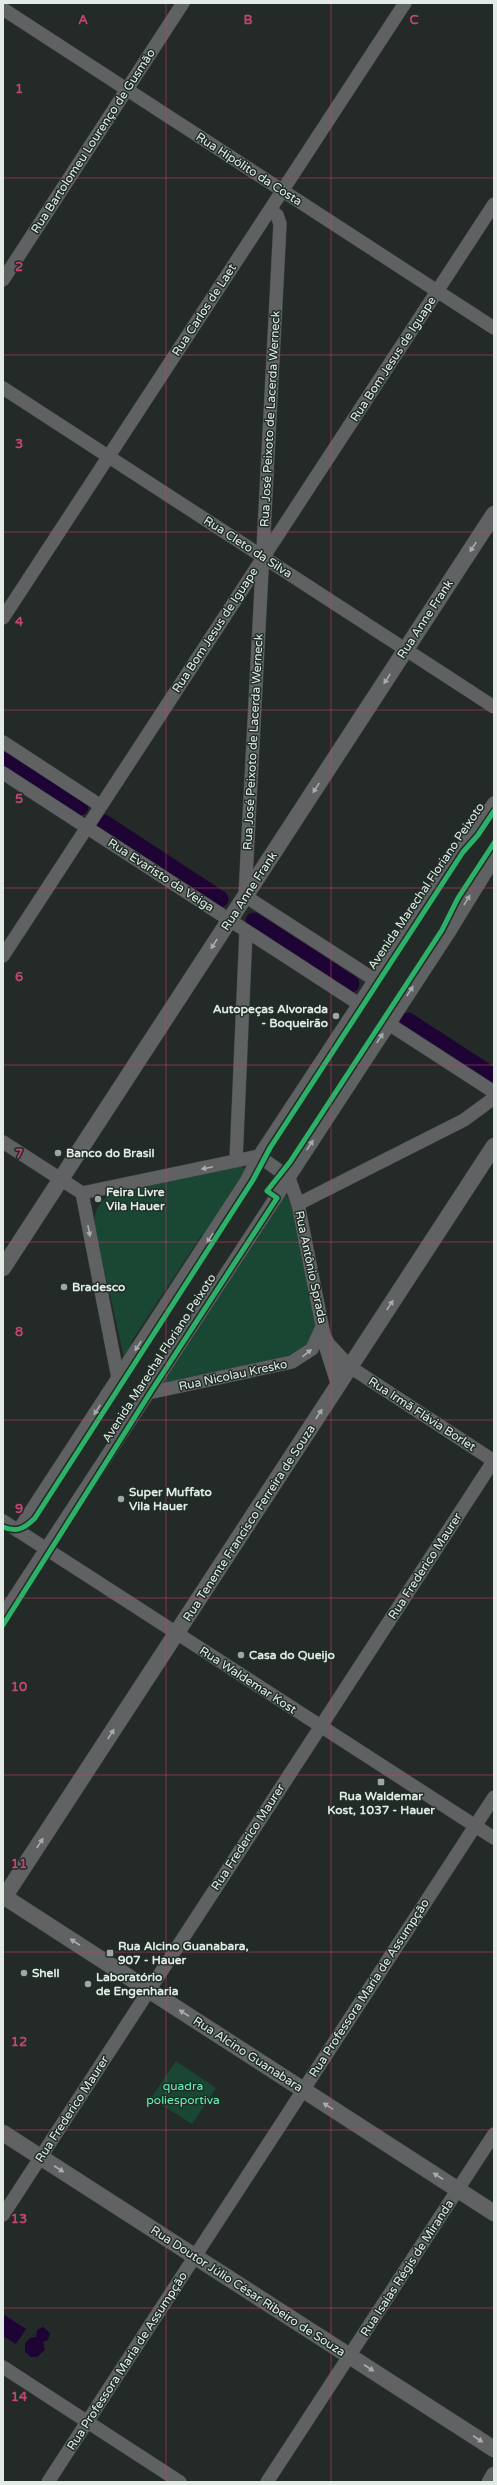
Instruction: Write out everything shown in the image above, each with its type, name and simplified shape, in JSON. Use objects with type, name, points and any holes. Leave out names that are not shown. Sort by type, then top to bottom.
[{"type":"main road","name":"Rua Anne Frank","points":[[3,1268],[494,514]]},
{"type":"main road","name":"Rua Tenente Francisco Ferreira de Souza","points":[[4,1898],[494,1146]]},
{"type":"main road","points":[[324,1332],[339,1384]]},
{"type":"main road","name":"Rua Alcino Guanabara","points":[[4,1898],[494,2213]]},
{"type":"main road","name":"Rua Doutor Júlio César Ribeiro de Souza","points":[[3,2133],[494,2449]]},
{"type":"main road","points":[[490,2482],[494,2475]]},
{"type":"street","name":"Rua Bartolomeu Lourenço de Gusmão","points":[[3,280],[183,3]]},
{"type":"street","name":"Rua Carlos de Laet","points":[[3,618],[405,3]]},
{"type":"street","name":"Rua Hipólito da Costa","points":[[3,9],[494,328]]},
{"type":"street","name":"Rua Bom Jesus de Iguape","points":[[3,956],[494,204]]},
{"type":"street","name":"Rua José Peixoto de Lacerda Werneck","points":[[245,896],[280,224],[276,215],[270,210]]},
{"type":"street","name":"Rua Cleto da Silva","points":[[3,388],[494,707]]},
{"type":"street","points":[[3,742],[101,806]]},
{"type":"street","name":"Rua Evaristo da Veiga","points":[[3,773],[359,1004]]},
{"type":"street","name":"Avenida Marechal Floriano Peixoto","points":[[18,1531],[247,1180],[259,1156],[374,980],[460,849],[494,803]]},
{"type":"street","name":"Avenida Marechal Floriano Peixoto","points":[[3,1615],[289,1178],[494,859]]},
{"type":"street","points":[[245,896],[374,980]]},
{"type":"street","points":[[236,1161],[246,931]]},
{"type":"street","points":[[389,1024],[494,1092]]},
{"type":"street","points":[[298,1204],[464,1120],[494,1098]]},
{"type":"street","points":[[3,1142],[82,1193],[118,1378]]},
{"type":"street","points":[[82,1193],[259,1156],[289,1178]]},
{"type":"street","name":"Rua Antônio Sprada","points":[[289,1178],[298,1204],[324,1332],[350,1367]]},
{"type":"street","name":"Rua Nicolau Kresko","points":[[148,1393],[292,1362],[312,1349],[324,1332]]},
{"type":"street","name":"Rua Irmã Flávia Borlet","points":[[350,1367],[494,1461]]},
{"type":"street","name":"Rua Frederico Maurer","points":[[3,2215],[494,1461]]},
{"type":"street","name":"Rua Waldemar Kost","points":[[3,1521],[494,1838]]},
{"type":"street","name":"Rua Professora Maria de Assumpção","points":[[48,2482],[494,1797]]},
{"type":"street","name":"Rua Isaías Régis de Miranda","points":[[267,2482],[494,2134]]},
{"type":"street","points":[[3,2367],[180,2482]]},
{"type":"green space","points":[[240,1166],[246,1169],[207,1233],[201,1236],[131,1342],[132,1349],[124,1357],[94,1224],[94,1218],[100,1204],[108,1196],[118,1190]]},
{"type":"green space","points":[[284,1195],[287,1196],[292,1206],[318,1329],[300,1354],[164,1383],[163,1382]]},
{"type":"green space","name":"quadra poliesportiva","points":[[176,2061],[216,2088],[192,2124],[151,2098]]},
{"type":"shaded area","points":[[3,2314],[26,2329],[16,2344],[3,2336]]},
{"type":"shaded area","points":[[43,2327],[50,2333],[48,2340],[43,2342],[45,2350],[37,2357],[31,2357],[25,2352],[25,2343],[30,2338],[36,2337],[37,2330]]},
{"type":"waterway","points":[[3,757],[80,807]]},
{"type":"waterway","points":[[104,823],[220,899]]},
{"type":"waterway","points":[[254,921],[351,984]]},
{"type":"waterway","points":[[408,1021],[494,1077]]},
{"type":"cycle path","points":[[3,1527],[12,1530],[17,1529],[24,1527],[35,1518],[253,1180],[270,1148],[463,852],[478,835],[494,811]]},
{"type":"cycle path","points":[[3,1625],[150,1393],[277,1198],[267,1191],[290,1162],[442,930],[458,898],[494,843]]},
{"type":"place","name":"Autopeças Alvorada - Boqueirão","points":[[336,1016]]},
{"type":"place","name":"Banco do Brasil","points":[[58,1153]]},
{"type":"place","name":"Feira Livre Vila Hauer","points":[[98,1199]]},
{"type":"place","name":"Bradesco","points":[[64,1287]]},
{"type":"place","name":"Super Muffato Vila Hauer","points":[[121,1499]]},
{"type":"place","name":"Casa do Queijo","points":[[241,1655]]},
{"type":"place","name":"Rua Waldemar Kost, 1037 - Hauer","points":[[381,1782]]},
{"type":"place","name":"Rua Alcino Guanabara, 907 - Hauer","points":[[110,1953]]},
{"type":"place","name":"Shell","points":[[24,1973]]},
{"type":"place","name":"Laboratório de Engenharia","points":[[88,1984]]}]
